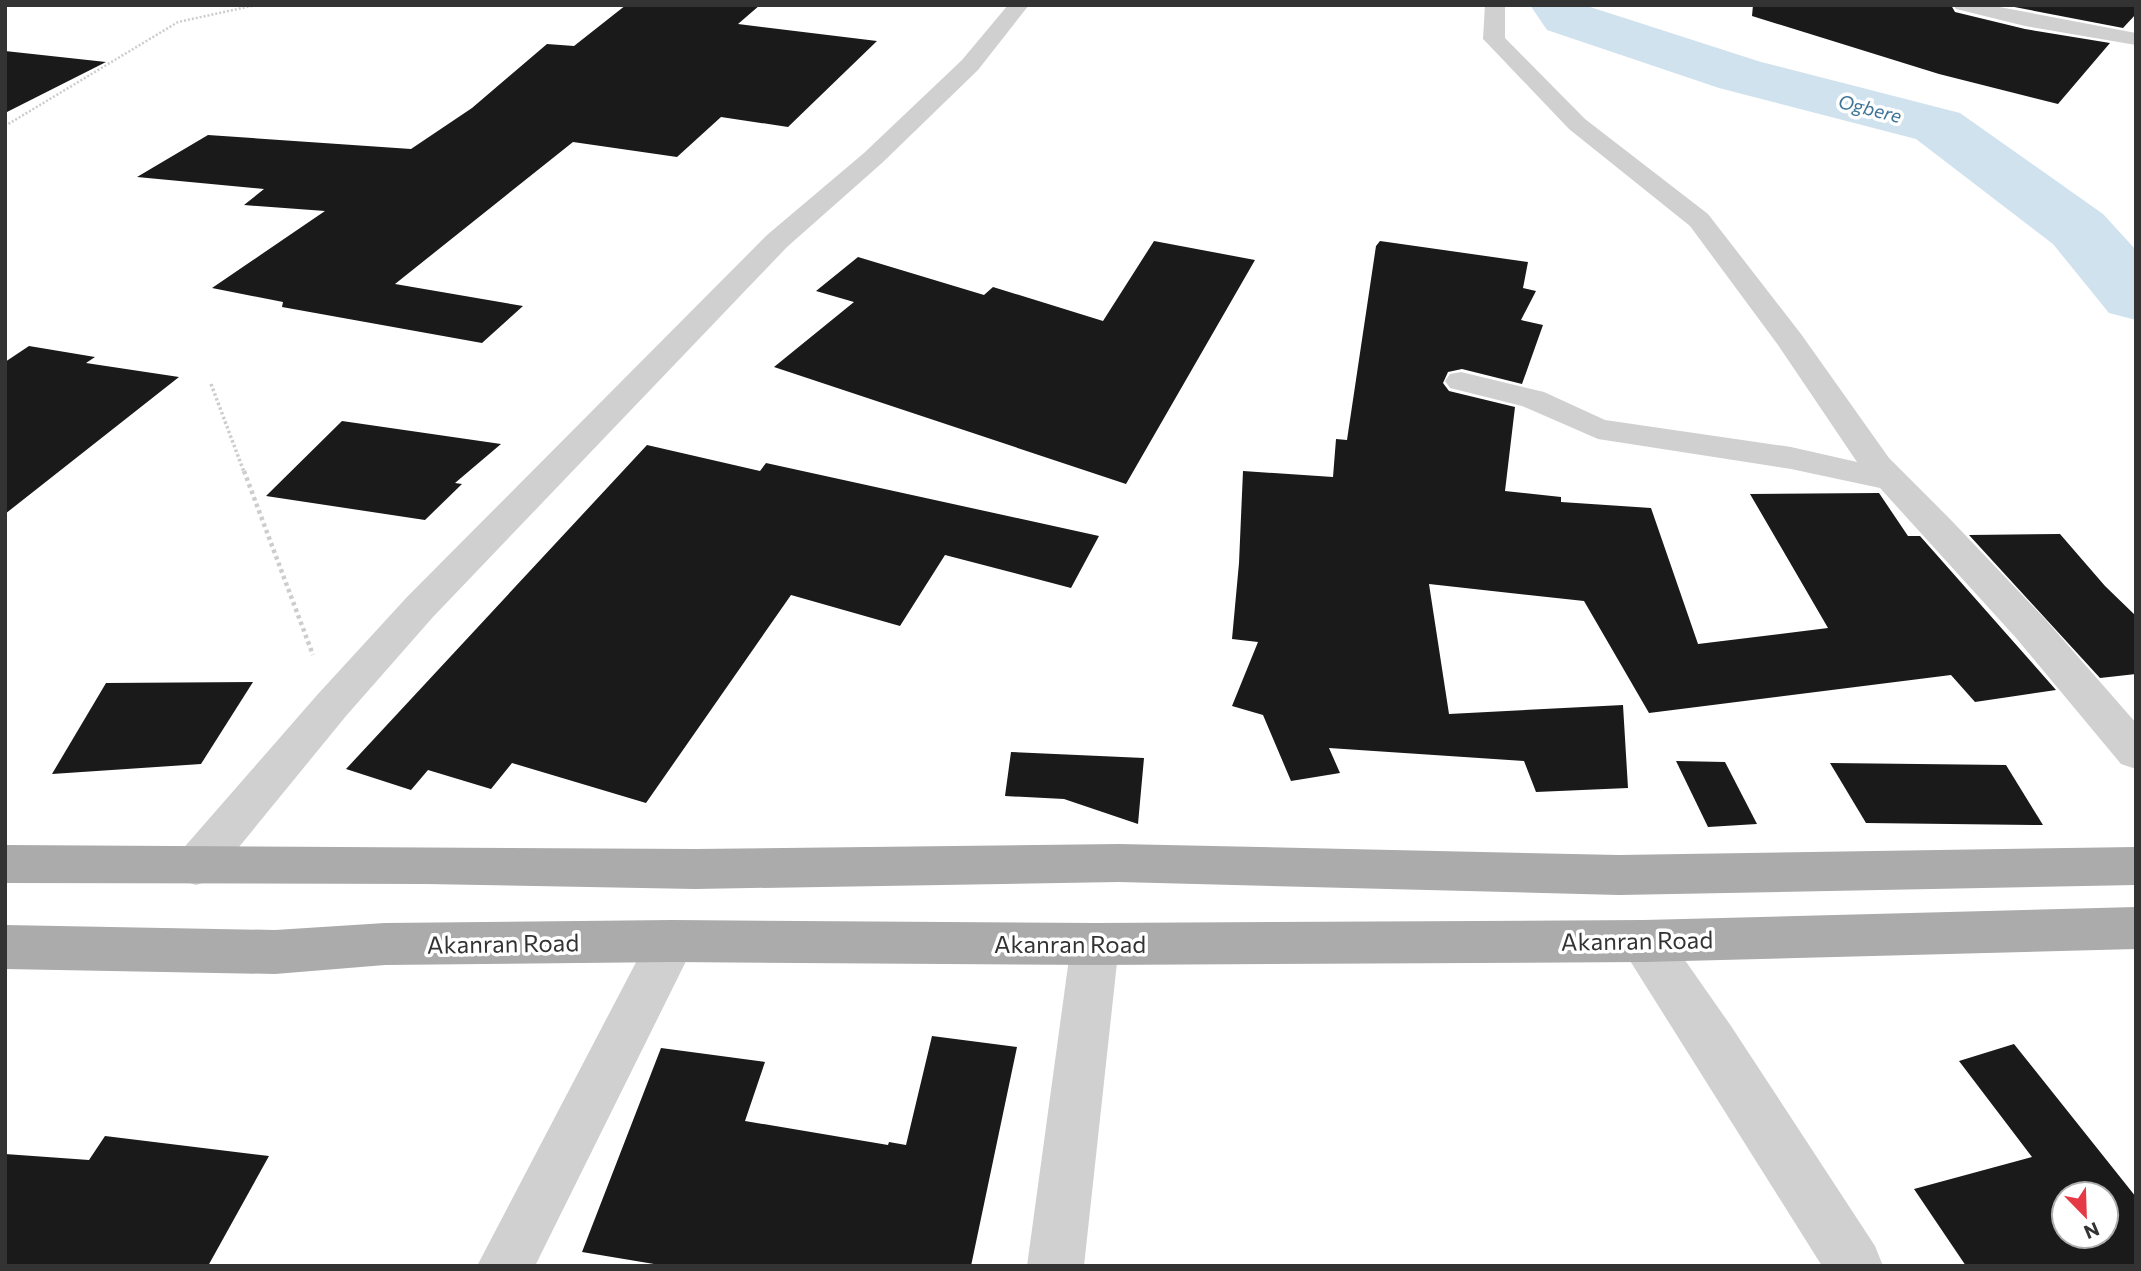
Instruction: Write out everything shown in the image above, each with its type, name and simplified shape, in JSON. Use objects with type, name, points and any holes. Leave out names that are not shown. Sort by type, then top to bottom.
[{"type":"main road","points":[[5,864],[695,869],[1119,863],[1619,875],[2136,866]]},
{"type":"main road","name":"Akanran Road","points":[[5,947],[275,952],[385,944],[672,941],[1095,944],[1644,941],[2136,928]]},
{"type":"street","points":[[196,866],[332,705],[420,607],[778,241],[873,158],[970,65],[1019,5]]},
{"type":"street","points":[[1495,5],[1494,39],[1577,124],[1699,220],[1790,340],[1877,466],[2031,629],[2136,752]]},
{"type":"street","points":[[1963,5],[2025,20],[2136,39]]},
{"type":"street","points":[[1461,381],[1533,399],[1598,429],[1791,457],[1891,480]]},
{"type":"street","points":[[505,1266],[672,941]]},
{"type":"street","points":[[1644,941],[1713,1043],[1855,1266]]},
{"type":"street","points":[[1055,1266],[1095,944]]},
{"type":"path","points":[[5,126],[178,22],[256,5]]},
{"type":"path","points":[[211,384],[332,705]]},
{"type":"building","points":[[626,5],[760,5],[738,24],[877,41],[788,127],[721,117],[677,157],[573,142],[395,284],[523,306],[482,343],[282,307],[283,302],[212,288],[325,211],[244,205],[264,189],[137,177],[208,135],[411,149],[472,108],[547,44],[574,46]]},
{"type":"building","points":[[1753,5],[1951,5],[1955,12],[2025,29],[2110,43],[2058,104],[1939,74],[1752,16]]},
{"type":"building","points":[[2004,5],[2136,5],[2136,14],[2123,28]]},
{"type":"building","points":[[5,51],[106,62],[5,113]]},
{"type":"building","points":[[1154,241],[1255,260],[1126,484],[774,367],[854,302],[816,291],[858,257],[984,295],[993,287],[1103,321]]},
{"type":"building","points":[[1380,241],[1528,262],[1523,288],[1536,291],[1521,320],[1543,325],[1522,384],[1462,369],[1448,372],[1443,383],[1449,391],[1515,407],[1505,491],[1561,497],[1561,502],[1651,508],[1698,644],[1828,628],[1750,494],[1879,493],[1908,536],[1920,536],[2056,690],[1975,702],[1951,675],[1649,713],[1584,601],[1429,584],[1449,714],[1623,705],[1628,788],[1536,792],[1524,761],[1329,748],[1340,773],[1291,781],[1263,715],[1232,706],[1258,642],[1232,639],[1243,471],[1333,477],[1336,439],[1347,440],[1376,246]]},
{"type":"building","points":[[29,346],[95,357],[86,363],[179,377],[5,514],[5,362]]},
{"type":"building","points":[[342,421],[501,444],[455,483],[462,484],[425,520],[266,496]]},
{"type":"building","points":[[647,445],[760,471],[766,463],[1099,536],[1071,588],[945,555],[900,626],[791,595],[646,803],[512,763],[491,789],[428,770],[411,790],[346,769]]},
{"type":"building","points":[[2060,534],[2105,586],[2136,616],[2136,674],[2100,678],[1969,535]]},
{"type":"building","points":[[253,682],[201,764],[52,774],[106,683]]},
{"type":"building","points":[[1011,752],[1144,758],[1138,824],[1064,799],[1005,796]]},
{"type":"building","points":[[1676,761],[1725,762],[1757,824],[1708,827]]},
{"type":"building","points":[[1830,763],[2006,765],[2043,825],[1866,823]]},
{"type":"building","points":[[932,1036],[1017,1047],[971,1266],[666,1266],[582,1252],[661,1048],[765,1062],[745,1121],[888,1145],[889,1142],[906,1145]]},
{"type":"building","points":[[2014,1044],[2136,1197],[2136,1266],[1966,1266],[1914,1189],[2032,1157],[1959,1061]]},
{"type":"building","points":[[105,1136],[269,1156],[208,1266],[5,1266],[5,1154],[89,1160]]},
{"type":"waterway","name":"Ogbere","points":[[1557,5],[1566,18],[1740,75],[1938,126],[2078,229],[2136,297]]}]
